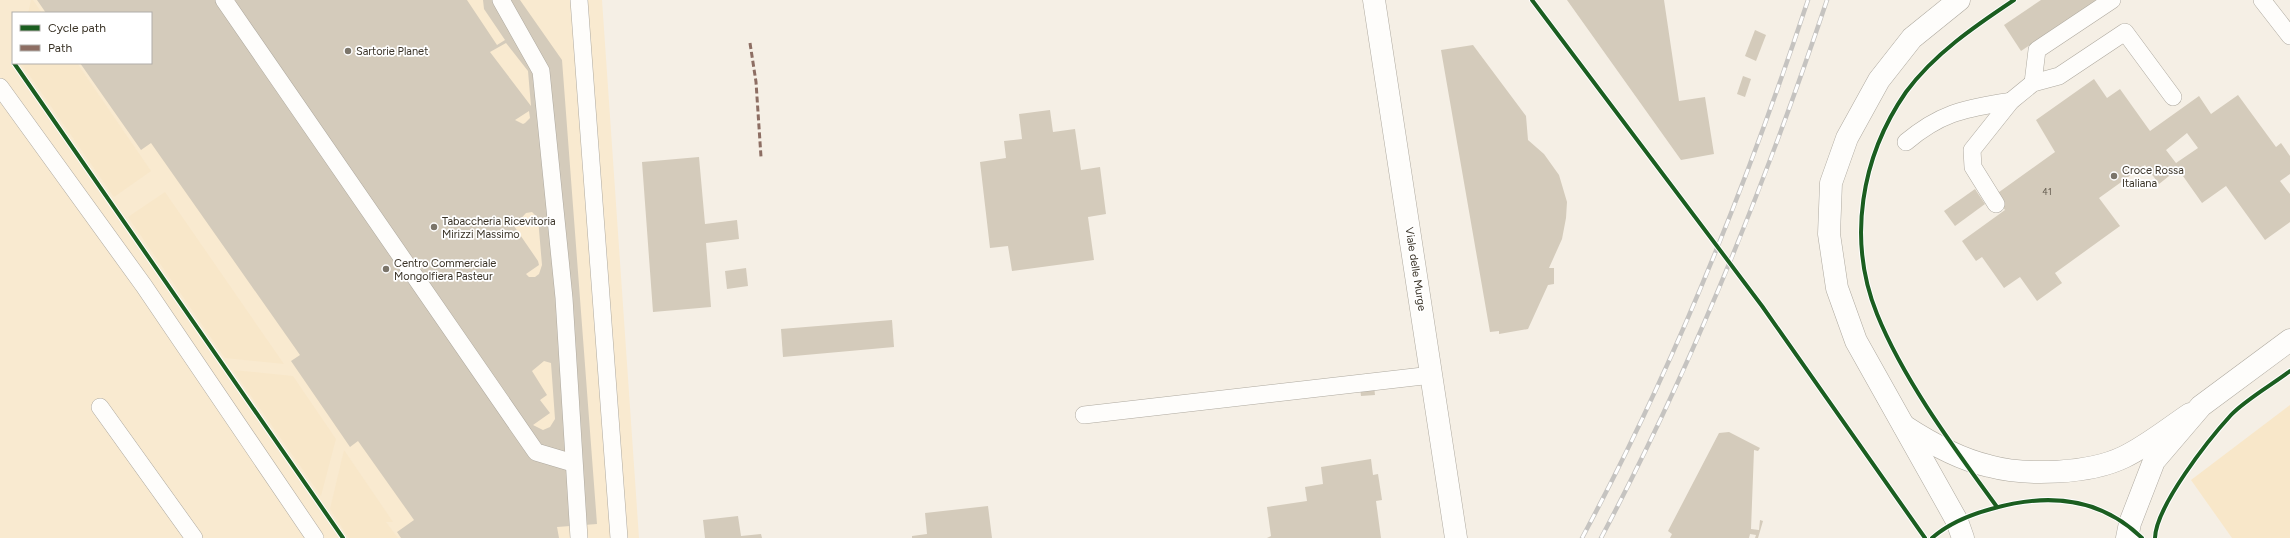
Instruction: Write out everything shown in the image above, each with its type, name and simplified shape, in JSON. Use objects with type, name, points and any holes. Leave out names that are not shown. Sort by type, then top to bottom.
[{"type":"main road","name":"Viale delle Murge","points":[[1374,0],[1456,538]]},
{"type":"main road","points":[[1959,0],[1912,38],[1878,80],[1847,138],[1831,183],[1829,234],[1837,288],[1856,341],[1957,521],[1962,538]]},
{"type":"main road","points":[[1903,425],[1960,457],[1990,467],[2058,472],[2093,468],[2124,457],[2201,406],[2290,340]]},
{"type":"main road","points":[[2128,538],[2130,523],[2154,461],[2201,406]]},
{"type":"lane","points":[[224,0],[536,452],[573,463]]},
{"type":"lane","points":[[501,0],[541,70],[564,298],[573,463],[579,538]]},
{"type":"lane","points":[[579,0],[619,538]]},
{"type":"lane","points":[[2033,83],[2037,50],[2112,0]]},
{"type":"lane","points":[[2262,0],[2290,36]]},
{"type":"lane","points":[[1996,204],[1973,167],[1972,150],[2011,101],[2033,83],[2059,76],[2125,32],[2173,97]]},
{"type":"lane","points":[[0,87],[144,286],[315,538]]},
{"type":"lane","points":[[1906,142],[1927,125],[1959,110],[2011,101]]},
{"type":"lane","points":[[1084,415],[1432,375]]},
{"type":"lane","points":[[100,407],[194,538]]},
{"type":"shaded area","points":[[0,0],[602,0],[639,538],[0,538]]},
{"type":"shaded area","points":[[31,0],[33,0],[41,12],[28,12]]},
{"type":"shaded area","points":[[22,64],[78,64],[151,171],[114,197]]},
{"type":"shaded area","points":[[165,192],[284,364],[225,358],[128,217]]},
{"type":"shaded area","points":[[233,370],[293,376],[336,439],[321,496]]},
{"type":"shaded area","points":[[2290,405],[2290,538],[2232,538],[2191,480]]},
{"type":"shaded area","points":[[344,450],[393,522],[386,522],[398,538],[349,538],[330,509]]},
{"type":"building","name":"Centro Commerciale Mongolfiera Pasteur","points":[[37,0],[467,0],[497,45],[505,40],[484,9],[483,0],[520,0],[562,60],[597,524],[557,527],[559,538],[401,538],[397,532],[414,520],[358,441],[350,447],[291,361],[300,355],[151,143],[141,150],[81,64],[152,64],[152,12],[45,12]],"holes":[[[506,43],[528,71],[531,106],[490,52]],[[529,111],[530,118],[525,123],[523,124],[515,120]],[[532,212],[538,218],[542,265],[539,274],[535,277],[529,277],[526,274],[539,265],[538,261],[514,226],[526,213]],[[544,361],[551,363],[555,419],[550,427],[543,430],[533,425],[550,413],[540,400],[547,395],[532,371]]]},
{"type":"building","points":[[1567,0],[1664,0],[1679,101],[1705,97],[1714,154],[1681,160]]},
{"type":"building","points":[[2041,0],[2097,0],[2021,51],[2004,25]]},
{"type":"building","points":[[1755,30],[1766,35],[1756,61],[1745,56]]},
{"type":"building","points":[[1473,45],[1526,116],[1528,140],[1544,154],[1559,175],[1567,202],[1562,239],[1549,268],[1554,268],[1554,284],[1548,285],[1528,329],[1499,334],[1499,331],[1490,332],[1441,50]]},
{"type":"building","points":[[1743,76],[1751,79],[1745,97],[1737,94]]},
{"type":"building","points":[[2094,79],[2107,98],[2120,89],[2150,131],[2199,96],[2211,114],[2238,95],[2276,147],[2281,143],[2290,156],[2290,174],[2280,181],[2290,194],[2290,222],[2265,240],[2226,186],[2202,203],[2178,169],[2159,184],[2145,165],[2099,198],[2120,226],[2055,273],[2062,283],[2037,301],[2020,277],[2004,288],[1982,257],[1976,261],[1962,241],[2005,210],[1995,195],[2055,152],[2036,120]],"holes":[[[2187,133],[2198,148],[2176,163],[2166,150]]]},
{"type":"building","points":[[1050,110],[1053,132],[1075,129],[1081,170],[1100,167],[1106,214],[1088,217],[1094,260],[1012,271],[1008,246],[990,248],[980,162],[1006,158],[1004,141],[1022,139],[1019,114]]},
{"type":"building","points":[[699,157],[705,224],[737,220],[739,239],[706,243],[711,307],[653,312],[642,162]]},
{"type":"building","points":[[1975,189],[1985,204],[1955,226],[1944,211]]},
{"type":"building","points":[[746,268],[748,286],[727,289],[725,271]]},
{"type":"building","points":[[892,320],[894,347],[783,357],[781,329]]},
{"type":"building","points":[[1374,386],[1375,395],[1361,396],[1360,387]]},
{"type":"building","points":[[1729,432],[1760,448],[1758,451],[1754,450],[1751,529],[1759,530],[1760,520],[1763,521],[1758,538],[1755,538],[1756,535],[1750,534],[1749,538],[1670,538],[1672,534],[1668,531],[1719,433]]},
{"type":"building","points":[[1371,459],[1373,475],[1378,474],[1382,500],[1376,501],[1381,538],[1267,538],[1271,536],[1267,507],[1307,501],[1305,487],[1323,484],[1321,467]]},
{"type":"building","points":[[988,506],[992,538],[912,538],[912,536],[927,534],[925,513]]},
{"type":"building","points":[[738,516],[741,536],[761,534],[762,538],[705,538],[703,520]]},
{"type":"railway","points":[[1582,538],[1648,408],[1707,274],[1760,138],[1808,0]]},
{"type":"railway","points":[[1601,538],[1635,473],[1697,341],[1753,206],[1827,0]]},
{"type":"marked path","points":[[750,43],[756,82],[761,157]]},
{"type":"cycle path","points":[[1532,0],[1762,306],[1925,538]]},
{"type":"cycle path","points":[[1997,507],[1931,414],[1888,339],[1877,314],[1868,286],[1863,257],[1861,228],[1863,200],[1869,171],[1878,144],[1891,117],[1906,92],[1917,78],[1942,53],[2014,0]]},
{"type":"cycle path","points":[[15,64],[343,538]]},
{"type":"cycle path","points":[[2155,538],[2164,509],[2174,491],[2210,440],[2237,409],[2290,371]]},
{"type":"cycle path","points":[[1932,538],[1952,524],[1983,511],[2012,504],[2052,500],[2090,506],[2125,524],[2142,538]]},
{"type":"place","name":"Sartorie Planet","points":[[348,51]]},
{"type":"place","name":"Croce Rossa Italiana","points":[[2114,176]]},
{"type":"place","name":"Tabaccheria Ricevitoria Mirizzi Massimo","points":[[434,227]]},
{"type":"place","name":"Centro Commerciale Mongolfiera Pasteur","points":[[386,269]]}]
